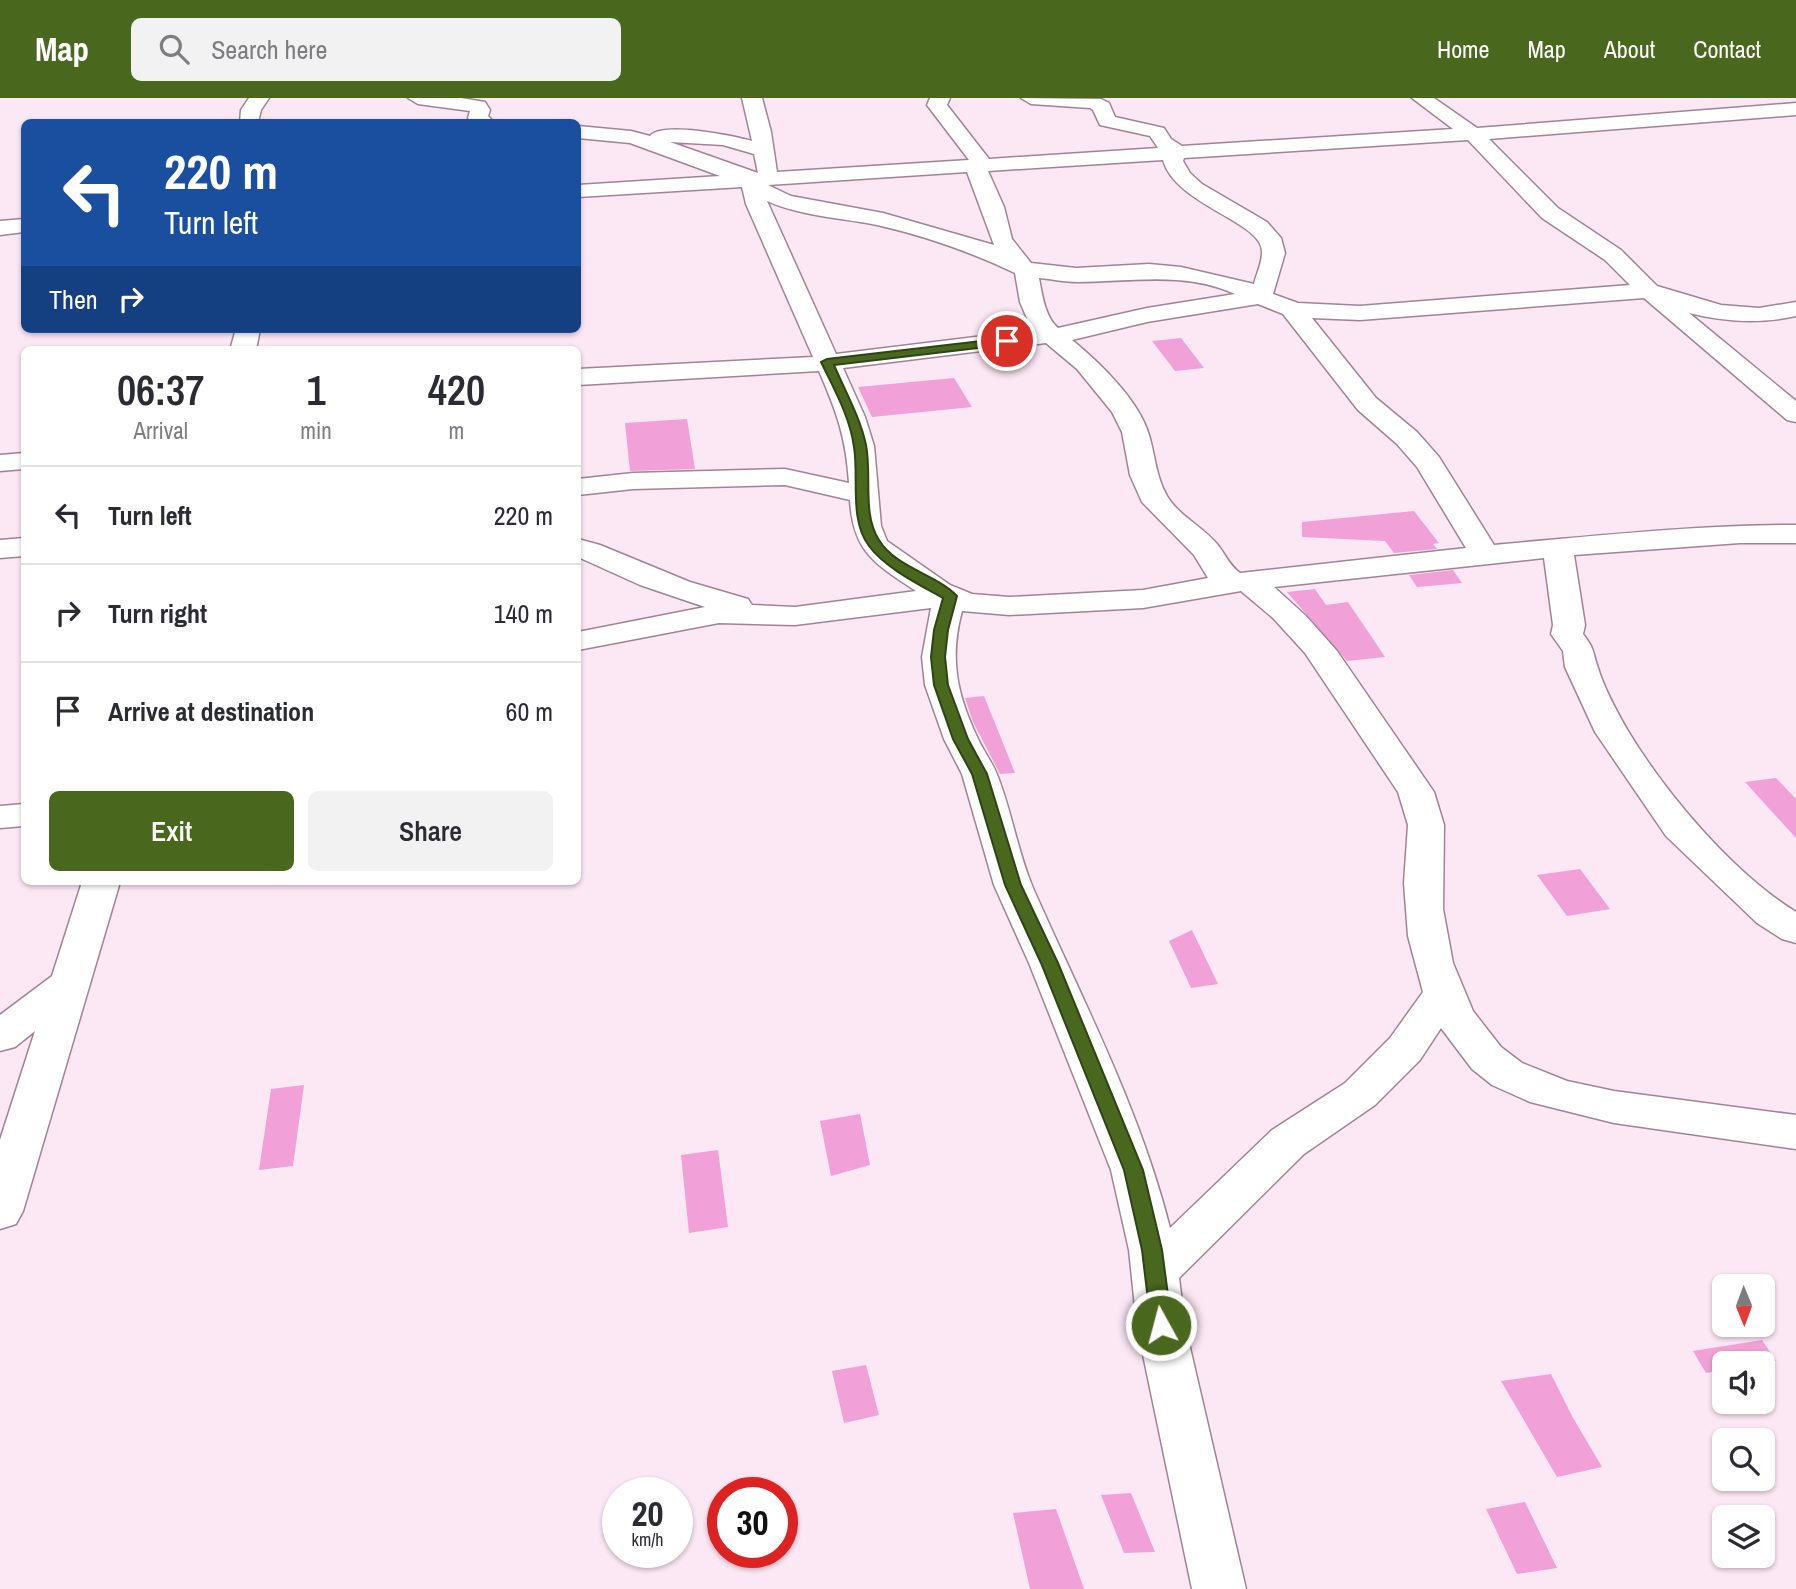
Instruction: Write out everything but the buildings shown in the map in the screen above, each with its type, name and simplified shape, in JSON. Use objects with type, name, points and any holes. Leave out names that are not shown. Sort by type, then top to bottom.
[{"type":"street","points":[[250,119],[251,110],[259,98]]},
{"type":"street","points":[[418,98],[478,106],[480,119]]},
{"type":"street","points":[[752,98],[764,150],[757,182],[757,204],[852,417],[860,446],[866,526],[874,545],[912,575],[950,596],[967,603],[1009,606],[1143,599],[1241,582],[1485,555],[1740,534],[1796,534]]},
{"type":"street","points":[[1031,98],[1094,103],[1102,107],[1107,121],[1157,132],[1164,143],[1177,152]]},
{"type":"street","points":[[1422,98],[1473,134],[1550,213],[1598,242],[1649,291],[1796,414]]},
{"type":"street","points":[[937,100],[955,132],[980,166],[1002,239],[1023,268],[1032,302],[1043,328],[1086,364],[1124,410],[1135,432],[1144,475],[1156,502],[1206,550],[1217,571],[1241,582],[1282,608],[1335,670],[1358,710],[1392,755],[1421,803],[1429,831],[1422,883],[1428,940],[1443,994],[1467,1039],[1506,1073],[1541,1090],[1625,1108],[1796,1132]]},
{"type":"street","points":[[581,191],[757,182],[1473,134],[1796,109]]},
{"type":"street","points":[[581,132],[631,137],[710,137],[764,150]]},
{"type":"street","points":[[631,137],[757,182],[785,201],[883,220],[984,248],[1023,268],[1076,275],[1149,271],[1181,274],[1238,286],[1292,309],[1331,314],[1360,313],[1649,291],[1691,307],[1721,313],[1773,314],[1796,309]]},
{"type":"street","points":[[581,377],[747,370],[1052,336],[1147,315],[1259,297],[1264,291],[1274,252],[1268,237],[1252,222],[1202,197],[1187,185],[1176,171],[1173,161],[1177,152]]},
{"type":"street","points":[[0,228],[21,226]]},
{"type":"street","points":[[1292,309],[1367,404],[1407,438],[1429,463],[1485,555]]},
{"type":"street","points":[[0,463],[21,461]]},
{"type":"street","points":[[581,487],[633,481],[785,477],[862,494]]},
{"type":"street","points":[[0,549],[21,547]]},
{"type":"street","points":[[581,549],[597,552],[619,565],[682,590],[771,615]]},
{"type":"street","points":[[1558,549],[1569,625],[1567,634],[1579,651],[1581,667],[1612,732],[1679,828],[1771,914],[1796,930]]},
{"type":"street","points":[[581,640],[719,614],[796,616],[950,596]]},
{"type":"street","points":[[950,596],[941,630],[938,657],[941,685],[961,739],[980,774],[1013,885],[1049,963],[1133,1170],[1154,1272],[1161,1325],[1219,1589]]},
{"type":"street","points":[[0,817],[21,816]]},
{"type":"street","points":[[0,1211],[100,885]]},
{"type":"street","points":[[0,1036],[69,984]]},
{"type":"street","points":[[1154,1272],[1288,1142],[1360,1094],[1405,1049],[1443,994]]},
{"type":"route","points":[[1007,341],[827,362],[852,417],[860,446],[866,526],[874,545],[891,561],[939,592],[950,596],[941,630],[938,657],[941,685],[961,739],[980,774],[1013,885],[1049,963],[1133,1170],[1152,1250],[1161,1325]]}]
